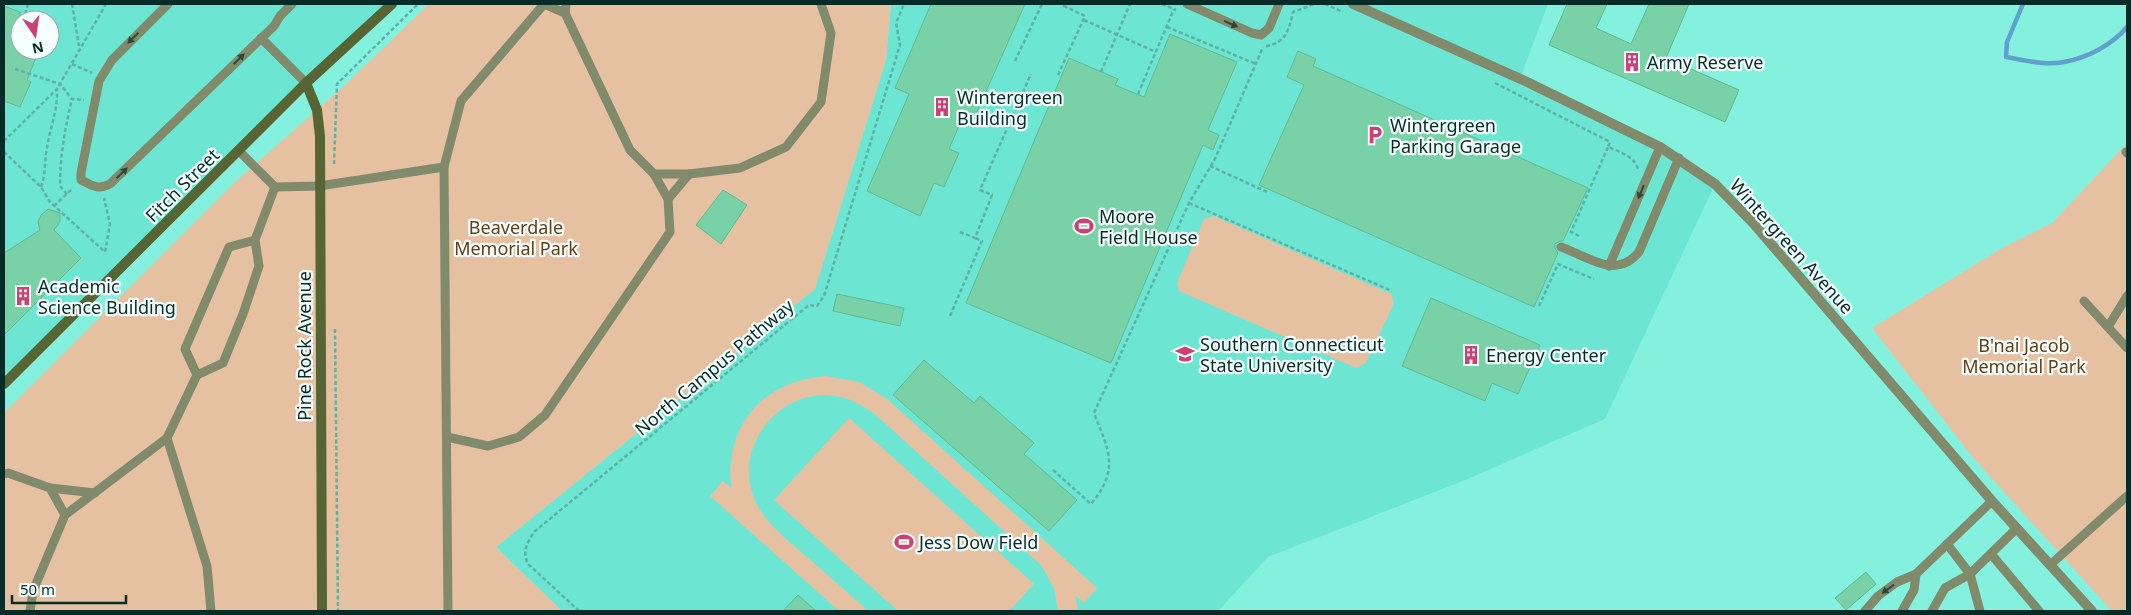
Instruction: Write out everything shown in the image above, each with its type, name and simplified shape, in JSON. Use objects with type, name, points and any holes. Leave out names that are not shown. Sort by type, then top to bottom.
[{"type":"main road","name":"Fitch Street","points":[[4,384],[306,83],[389,6]]},
{"type":"main road","name":"Pine Rock Avenue","points":[[306,83],[317,110],[320,136],[322,611]]},
{"type":"street","name":"Wintergreen Avenue","points":[[1353,4],[1526,81],[1660,147],[1715,184],[1754,224],[1992,501],[2092,611]]},
{"type":"lane","points":[[168,4],[112,60],[99,81],[82,161],[81,180],[94,187],[101,188],[110,184],[274,26],[280,16],[292,4]]},
{"type":"lane","points":[[447,437],[488,446],[519,437],[545,415],[670,232],[668,198],[654,174],[630,150],[565,8],[544,4],[461,101],[444,166],[448,611]]},
{"type":"lane","points":[[654,174],[688,174],[740,168],[786,147],[821,102],[831,33],[820,4]]},
{"type":"lane","points":[[1187,4],[1252,33],[1261,35],[1269,28],[1279,4]]},
{"type":"lane","points":[[261,38],[306,83]]},
{"type":"lane","points":[[1614,266],[1660,147]]},
{"type":"lane","points":[[239,151],[275,186],[320,186],[444,166]]},
{"type":"lane","points":[[1561,247],[1614,266],[1631,261],[1638,252],[1679,158]]},
{"type":"lane","points":[[668,198],[688,174]]},
{"type":"lane","points":[[30,611],[33,591],[65,515],[167,438],[197,375],[223,363],[243,314],[258,266],[254,240],[275,186]]},
{"type":"lane","points":[[197,375],[185,349],[229,247],[254,240]]},
{"type":"lane","points":[[2108,327],[2127,296]]},
{"type":"lane","points":[[2084,301],[2127,348]]},
{"type":"lane","points":[[167,438],[207,566],[211,611]]},
{"type":"lane","points":[[4,474],[8,473],[50,488],[95,493]]},
{"type":"lane","points":[[50,488],[65,515]]},
{"type":"lane","points":[[2050,564],[2127,496]]},
{"type":"lane","points":[[1865,611],[1878,596],[1897,582],[1916,574],[1992,501]]},
{"type":"lane","points":[[1932,611],[1945,588],[1970,574],[2017,528]]},
{"type":"lane","points":[[1947,544],[1970,574],[1980,611]]},
{"type":"lane","points":[[1991,554],[2039,611]]},
{"type":"lane","points":[[1902,611],[1914,590],[1916,574]]},
{"type":"path","points":[[72,4],[79,35],[79,48]]},
{"type":"path","points":[[4,142],[57,89],[106,4]]},
{"type":"path","points":[[333,184],[337,84],[418,4]]},
{"type":"path","name":"North Campus Pathway","points":[[578,611],[528,564],[525,557],[526,545],[534,532],[809,305],[817,306],[824,296],[900,45],[896,23],[904,4]]},
{"type":"path","points":[[1016,61],[1042,4]]},
{"type":"path","points":[[1058,75],[1085,16],[1064,6],[1066,4]]},
{"type":"path","points":[[1101,72],[1130,4]]},
{"type":"path","points":[[1325,4],[1343,12]]},
{"type":"path","points":[[1138,94],[1174,9]]},
{"type":"path","points":[[1084,19],[1156,52]]},
{"type":"path","points":[[1167,27],[1256,64]]},
{"type":"path","points":[[1053,470],[1091,504],[1102,490],[1110,468],[1105,441],[1094,413],[1189,203],[1210,166],[1263,46]]},
{"type":"path","points":[[72,64],[92,73],[91,80]]},
{"type":"path","points":[[15,68],[60,84],[72,99],[85,101],[87,92]]},
{"type":"path","points":[[975,238],[992,195],[980,190],[1031,74]]},
{"type":"path","points":[[1492,81],[1610,142],[1571,232],[1580,236]]},
{"type":"path","points":[[40,187],[46,174],[46,150],[58,102],[57,89]]},
{"type":"path","points":[[1023,94],[1049,105]]},
{"type":"path","points":[[67,194],[60,186],[60,167],[72,99]]},
{"type":"path","points":[[1608,146],[1630,157],[1637,165],[1638,172],[1635,179],[1645,183]]},
{"type":"path","points":[[4,152],[40,187],[54,206],[105,252],[110,224],[101,188]]},
{"type":"path","points":[[1210,166],[1267,192]]},
{"type":"path","points":[[54,206],[81,180]]},
{"type":"path","points":[[1189,203],[1392,291]]},
{"type":"path","points":[[950,316],[982,241],[960,232]]},
{"type":"path","points":[[1539,306],[1558,264],[1594,279]]},
{"type":"path","points":[[335,323],[338,611]]},
{"type":"shaded area","points":[[4,4],[392,4],[4,381]]},
{"type":"shaded area","name":"Southern Connecticut State University","points":[[891,4],[1548,4],[1520,79],[1594,114],[1715,184],[1605,419],[1463,481],[1268,557],[1218,611],[562,611],[496,547],[815,289],[886,60]]},
{"type":"green space","name":"Beaverdale Memorial Park","points":[[429,4],[891,4],[886,60],[815,289],[496,547],[562,611],[4,611],[4,413],[235,182],[344,86]]},
{"type":"green space","name":"B'nai Jacob Memorial Park","points":[[2127,143],[2127,611],[2112,611],[1974,459],[1872,328],[2002,248],[2052,223]]},
{"type":"green space","points":[[1214,216],[1391,294],[1394,303],[1366,363],[1356,368],[1179,291],[1177,283],[1204,219]]},
{"type":"green space","points":[[826,376],[859,382],[887,399],[1097,588],[1084,603],[1076,596],[1078,611],[1058,611],[1054,588],[1041,565],[876,415],[847,399],[827,395],[808,397],[792,403],[777,413],[764,426],[755,442],[750,459],[749,477],[757,505],[769,522],[868,611],[839,611],[710,496],[723,481],[731,488],[731,465],[734,444],[742,426],[753,410],[767,397],[784,387],[804,380]]},
{"type":"green space","name":"Jess Dow Field","points":[[849,418],[1034,584],[1009,611],[898,611],[774,500]]},
{"type":"building","name":"Wintergreen Building","points":[[931,4],[1025,4],[972,123],[962,119],[949,149],[959,153],[944,187],[934,183],[920,216],[867,191],[909,94],[895,88]]},
{"type":"building","name":"Army Reserve","points":[[1567,4],[1607,4],[1596,28],[1631,44],[1649,4],[1689,4],[1666,58],[1739,90],[1725,122],[1549,45]]},
{"type":"building","points":[[4,6],[15,10],[10,10],[10,60],[35,60],[27,80],[31,82],[20,107],[4,101]]},
{"type":"building","name":"Moore Field House","points":[[1170,34],[1237,62],[1208,130],[1219,135],[1213,150],[1203,145],[1111,363],[966,303],[1069,58],[1118,79],[1115,85],[1144,97]]},
{"type":"building","name":"Wintergreen Parking Garage","points":[[1298,51],[1316,59],[1313,66],[1588,188],[1563,241],[1555,244],[1558,253],[1534,307],[1259,185],[1304,85],[1287,77]]},
{"type":"building","points":[[723,190],[747,205],[721,244],[696,225]]},
{"type":"building","name":"Academic Science Building","points":[[48,209],[60,213],[60,222],[54,230],[81,258],[4,335],[4,253],[40,230],[38,222],[41,215]]},
{"type":"building","points":[[837,294],[904,308],[900,326],[833,311]]},
{"type":"building","name":"Energy Center","points":[[1431,298],[1540,345],[1518,394],[1492,383],[1485,401],[1402,366]]},
{"type":"building","points":[[924,360],[974,403],[980,396],[1034,443],[1024,454],[1077,500],[1049,531],[893,395]]},
{"type":"building","points":[[1866,572],[1876,584],[1846,610],[1835,598]]},
{"type":"building","points":[[798,595],[816,611],[783,611]]},
{"type":"waterway","points":[[2023,4],[2007,42],[2006,57],[2050,63],[2073,60],[2107,45],[2127,27]]},
{"type":"place","name":"Army Reserve","points":[[1632,62]]},
{"type":"place","name":"Wintergreen Building","points":[[942,107]]},
{"type":"place","name":"Wintergreen Parking Garage","points":[[1375,135]]},
{"type":"place","name":"Moore Field House","points":[[1084,226]]},
{"type":"place","name":"Academic Science Building","points":[[23,296]]},
{"type":"place","name":"Southern Connecticut State University","points":[[1185,354]]},
{"type":"place","name":"Energy Center","points":[[1471,355]]},
{"type":"place","name":"Jess Dow Field","points":[[904,542]]}]
